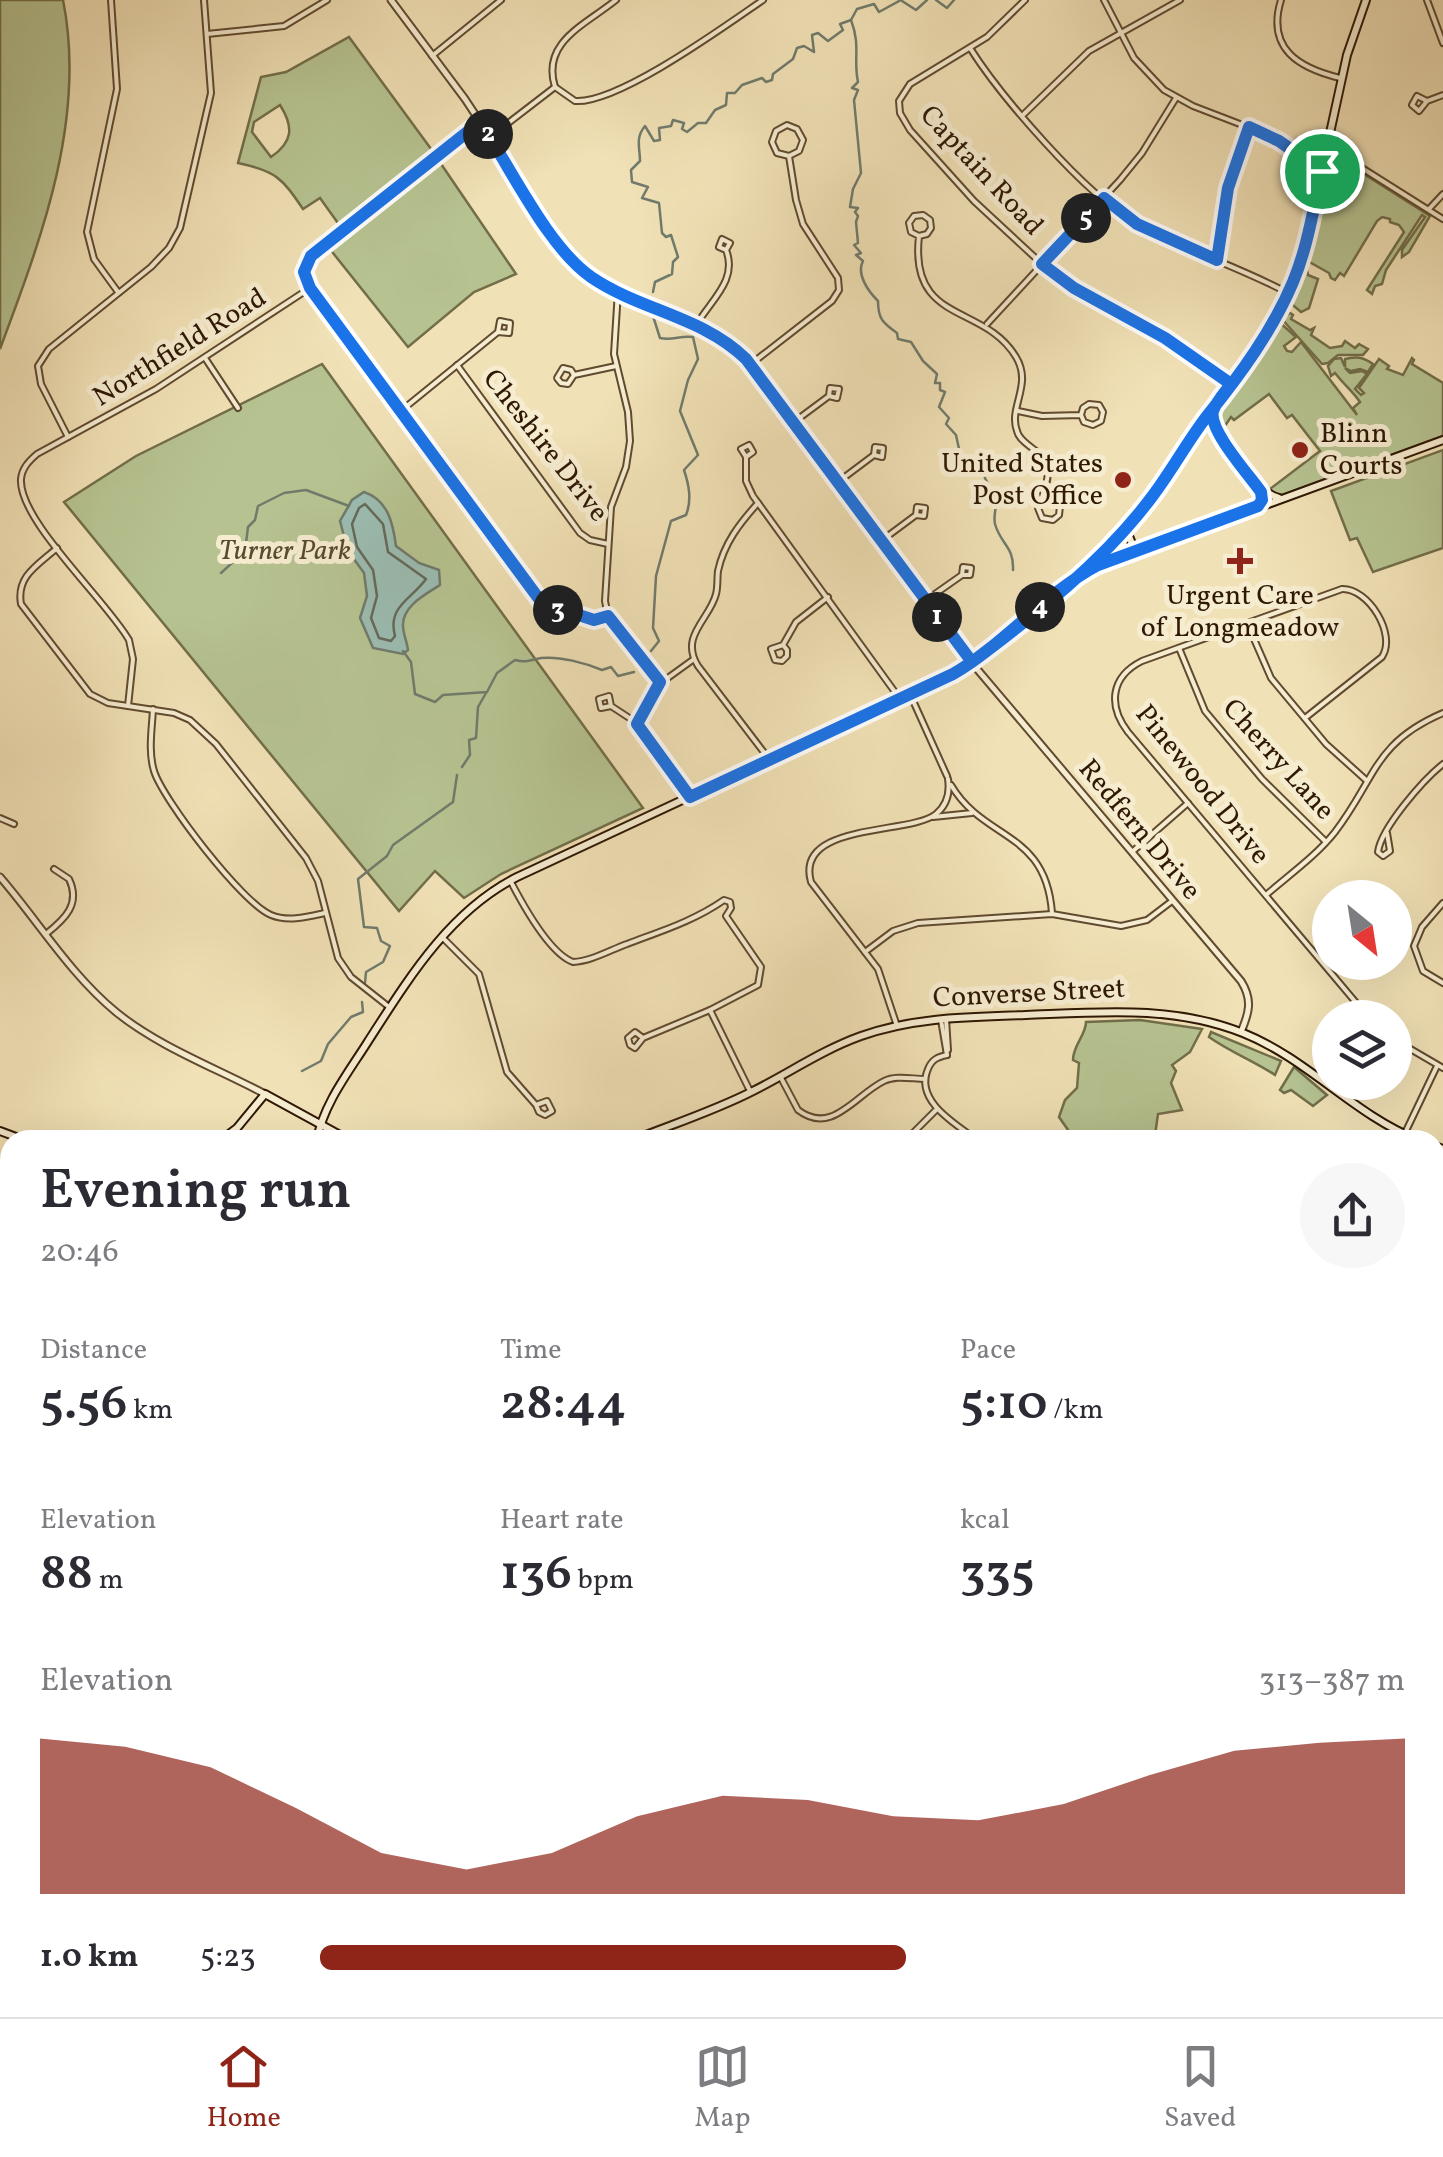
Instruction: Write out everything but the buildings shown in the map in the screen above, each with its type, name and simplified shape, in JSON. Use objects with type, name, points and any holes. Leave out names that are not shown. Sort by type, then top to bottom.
[{"type":"main road","points":[[319,1130],[389,1007],[442,937],[473,906],[510,880],[972,662],[1083,573],[1126,528],[1215,408],[1288,293],[1306,243],[1352,38],[1366,0]]},
{"type":"main road","points":[[1215,408],[1212,418],[1220,436],[1260,490],[1262,499],[1258,506]]},
{"type":"main road","points":[[1198,430],[1206,428],[1220,436]]},
{"type":"main road","points":[[1083,573],[1443,440]]},
{"type":"main road","points":[[1260,490],[1280,498]]},
{"type":"main road","points":[[1126,528],[1134,551]]},
{"type":"main road","name":"Converse Street","points":[[658,1130],[751,1092],[842,1044],[897,1026],[944,1018],[1148,1012],[1193,1018],[1242,1032],[1290,1056],[1355,1106],[1397,1130]]},
{"type":"main road","points":[[234,1130],[265,1094],[332,1130]]},
{"type":"street","points":[[111,0],[117,89],[87,232],[94,259],[118,292]]},
{"type":"street","points":[[69,438],[41,384],[39,363],[49,349],[161,257],[182,222],[211,93],[204,0]]},
{"type":"street","points":[[207,34],[284,26],[327,0]]},
{"type":"street","name":"Redfern Drive","points":[[391,0],[480,122],[565,253],[589,275],[618,292],[697,324],[726,341],[751,364],[924,602],[1246,988],[1250,1007],[1242,1032]]},
{"type":"street","points":[[432,56],[501,0]]},
{"type":"street","points":[[616,0],[554,52],[550,64],[555,87],[575,101],[602,98],[695,46],[762,0]]},
{"type":"street","name":"Captain Road","points":[[1025,0],[1002,25],[910,84],[899,100],[900,113],[953,178],[1042,264],[1074,288],[1165,338],[1231,384]]},
{"type":"street","points":[[1104,0],[1146,74],[1176,98],[1279,141],[1322,171]]},
{"type":"street","points":[[1022,115],[1084,55],[1180,0]]},
{"type":"street","points":[[1281,0],[1277,22],[1286,50],[1311,71],[1342,79]]},
{"type":"street","points":[[1428,0],[1443,43]]},
{"type":"street","points":[[970,48],[1022,115],[1104,198],[1137,224],[1288,293]]},
{"type":"street","points":[[490,137],[555,87]]},
{"type":"street","points":[[1427,100],[1443,96]]},
{"type":"street","points":[[986,325],[1142,153],[1176,98]]},
{"type":"street","points":[[480,122],[311,256],[304,272],[310,288],[542,603],[594,620],[608,616]]},
{"type":"street","points":[[786,126],[798,129],[803,140],[799,150],[789,156],[778,153],[772,142],[776,131],[786,126]]},
{"type":"street","points":[[1217,260],[1228,188],[1249,127]]},
{"type":"street","points":[[1328,146],[1443,220]]},
{"type":"street","points":[[751,364],[832,301],[839,290],[838,278],[800,216],[789,156]]},
{"type":"street","points":[[1428,210],[1443,194]]},
{"type":"street","points":[[923,215],[930,220],[931,228],[919,236],[911,232],[909,223],[914,216],[923,215]]},
{"type":"street","points":[[919,236],[920,271],[931,293],[952,312],[986,325],[1006,342],[1021,366],[1023,385],[1017,432],[1042,454],[1049,467],[1043,495],[1039,514],[1044,520],[1053,520],[1060,506],[1043,495]]},
{"type":"street","points":[[697,324],[728,278],[731,264],[726,250]]},
{"type":"street","name":"Northfield Road","points":[[58,548],[25,498],[21,480],[30,460],[206,358],[310,288]]},
{"type":"street","points":[[618,292],[616,366],[628,412],[630,447],[612,503],[605,604],[608,616],[660,682]]},
{"type":"street","points":[[401,410],[498,332]]},
{"type":"street","points":[[206,358],[238,408]]},
{"type":"street","name":"Cheshire Drive","points":[[457,365],[580,533],[608,544]]},
{"type":"street","points":[[574,375],[616,366]]},
{"type":"street","points":[[794,422],[829,396]]},
{"type":"street","points":[[1092,403],[1103,413],[1101,421],[1093,425],[1082,416],[1083,408],[1092,403]]},
{"type":"street","points":[[1018,411],[1038,416],[1082,416]]},
{"type":"street","points":[[838,482],[874,455]]},
{"type":"street","points":[[746,457],[746,481],[758,503],[900,698]]},
{"type":"street","points":[[758,503],[738,526],[724,552],[716,593],[696,630],[694,660],[770,759]]},
{"type":"street","points":[[882,541],[916,515]]},
{"type":"street","points":[[128,706],[133,659],[130,642],[58,548],[24,576],[18,591],[21,604],[90,694],[108,703],[128,706],[153,709],[190,720],[216,744],[306,858],[318,881],[338,958],[351,977],[389,1007]]},
{"type":"street","points":[[924,602],[962,574]]},
{"type":"street","name":"Pinewood Drive","points":[[1305,718],[1384,655],[1388,638],[1383,625],[1361,594],[1349,588],[1126,670],[1116,685],[1114,700],[1122,723],[1354,1000]]},
{"type":"street","points":[[783,645],[796,622],[828,598]]},
{"type":"street","points":[[1247,623],[1265,669],[1331,749],[1366,780]]},
{"type":"street","name":"Cherry Lane","points":[[1180,648],[1205,711],[1267,784],[1326,842]]},
{"type":"street","points":[[637,724],[660,682],[694,660]]},
{"type":"street","points":[[910,694],[958,796],[1011,836],[1035,860],[1049,885],[1052,914]]},
{"type":"street","points":[[611,706],[637,724],[690,797]]},
{"type":"street","points":[[153,709],[151,756],[159,783],[246,898],[268,914],[282,918],[326,913]]},
{"type":"street","points":[[1266,895],[1326,842],[1384,753],[1400,738],[1443,712]]},
{"type":"street","points":[[1386,833],[1417,789],[1443,764]]},
{"type":"street","points":[[933,816],[946,800],[948,778]]},
{"type":"street","points":[[1132,852],[1188,803]]},
{"type":"street","points":[[897,1026],[884,983],[811,882],[811,861],[818,852],[847,836],[933,816],[977,814]]},
{"type":"street","points":[[0,818],[14,824]]},
{"type":"street","points":[[46,934],[67,915],[74,898],[69,879],[54,869]]},
{"type":"street","points":[[0,877],[88,986],[128,1021],[265,1094]]},
{"type":"street","points":[[510,880],[558,952],[573,962],[591,959],[712,910],[726,900],[731,904],[726,916]]},
{"type":"street","points":[[865,952],[893,932],[918,923],[1052,914],[1121,926],[1147,920],[1172,900]]},
{"type":"street","points":[[1443,903],[1422,926],[1414,946],[1424,971],[1443,983]]},
{"type":"street","points":[[644,1038],[753,990],[761,979],[758,962],[726,916],[712,910]]},
{"type":"street","points":[[442,937],[478,972],[507,1072],[536,1105]]},
{"type":"street","points":[[710,1010],[751,1092]]},
{"type":"street","points":[[944,1018],[947,1054],[933,1061],[925,1080],[929,1097],[937,1108],[964,1130]]},
{"type":"street","points":[[1406,1130],[1440,1067],[1412,1050]]},
{"type":"street","points":[[780,1076],[798,1110],[818,1119],[838,1114],[889,1079],[925,1080]]},
{"type":"street","points":[[916,1130],[937,1108]]},
{"type":"green space","points":[[0,0],[63,0],[69,89],[56,178],[31,265],[0,349]]},
{"type":"green space","points":[[349,37],[434,153],[340,226],[320,198],[303,209],[277,177],[238,163],[261,77],[286,72]],"holes":[[[280,105],[289,134],[284,146],[271,157],[252,132],[254,122]]]},
{"type":"green space","points":[[1334,155],[1430,216],[1402,257],[1402,250],[1425,217],[1422,215],[1386,270],[1382,284],[1375,286],[1372,294],[1367,290],[1404,232],[1390,219],[1382,217],[1377,221],[1344,276],[1340,273],[1335,280],[1306,260],[1328,159],[1334,159]]},
{"type":"green space","points":[[437,158],[516,274],[474,292],[408,347],[329,248]]},
{"type":"green space","points":[[1302,270],[1318,279],[1309,308],[1301,312],[1288,301]]},
{"type":"green space","points":[[1286,311],[1285,316],[1290,313],[1291,319],[1310,330],[1314,328],[1311,335],[1330,348],[1342,346],[1345,341],[1355,348],[1359,344],[1368,349],[1363,355],[1338,355],[1322,364],[1281,318]]},
{"type":"green space","points":[[1278,321],[1296,337],[1284,346],[1287,351],[1292,352],[1301,342],[1357,415],[1353,408],[1360,402],[1335,373],[1331,376],[1328,366],[1334,359],[1341,358],[1345,367],[1345,359],[1353,358],[1373,364],[1368,372],[1345,368],[1350,373],[1367,374],[1355,389],[1361,395],[1364,393],[1359,388],[1379,359],[1389,366],[1387,369],[1403,375],[1412,358],[1412,364],[1443,383],[1443,436],[1280,496],[1268,492],[1245,462],[1270,489],[1320,451],[1292,415],[1287,418],[1269,394],[1234,420],[1231,417],[1222,430],[1217,411]]},
{"type":"green space","name":"Turner Park","points":[[322,364],[643,808],[501,874],[464,898],[435,871],[399,911],[64,502],[136,456]]},
{"type":"green space","points":[[1443,450],[1443,548],[1373,572],[1357,538],[1350,540],[1331,491]]},
{"type":"green space","points":[[1140,1020],[1202,1029],[1190,1052],[1172,1065],[1176,1071],[1171,1083],[1182,1110],[1158,1114],[1156,1130],[1068,1130],[1059,1117],[1065,1100],[1077,1088],[1079,1063],[1073,1060],[1086,1022]]},
{"type":"green space","points":[[1211,1032],[1281,1061],[1275,1075],[1209,1037]]},
{"type":"green space","points":[[1294,1067],[1312,1082],[1312,1100],[1321,1100],[1313,1106],[1291,1090],[1280,1090]]},
{"type":"water","points":[[364,492],[384,507],[396,546],[419,563],[439,570],[440,585],[406,612],[403,626],[408,650],[403,654],[373,648],[360,618],[367,596],[364,573],[348,551],[340,521],[352,500]]},
{"type":"waterway","points":[[653,292],[655,282],[672,274],[673,262],[678,257],[671,235],[666,237],[662,233],[659,203],[642,198],[648,187],[632,182],[631,170],[640,161],[639,139],[645,126],[654,141],[660,140],[659,128],[671,126],[673,120],[684,123],[682,129],[687,132],[698,123],[706,123],[715,110],[726,105],[727,93],[735,93],[742,85],[762,78],[766,82],[772,80],[773,74],[793,59],[797,48],[804,46],[814,52],[812,35],[818,33],[828,41],[843,30],[840,24],[851,20],[857,9],[874,4],[879,12],[901,0]]},
{"type":"waterway","points":[[902,1],[916,10],[927,0]]},
{"type":"waterway","points":[[936,0],[947,8],[954,0]]},
{"type":"waterway","points":[[851,20],[858,82],[852,88],[858,90],[854,100],[861,173],[850,207],[858,208],[858,243],[854,245],[861,253],[856,255],[863,261],[862,277],[878,301],[882,320],[897,333],[898,339],[911,342],[937,374],[935,383],[940,383],[940,390],[945,392],[939,407],[949,418],[946,424],[956,435],[961,458],[983,468],[996,499],[995,524],[1011,556],[1013,570]]},
{"type":"waterway","points":[[651,651],[659,641],[653,628],[656,576],[671,521],[686,515],[689,492],[684,470],[698,455],[680,411],[698,359],[693,337],[660,338],[653,316]]},
{"type":"waterway","points":[[221,573],[245,551],[248,527],[255,520],[258,506],[284,493],[306,490],[349,506]]},
{"type":"waterway","points":[[403,651],[411,662],[415,694],[435,702],[443,695],[487,692],[497,673],[515,660],[556,658],[602,670],[611,667],[618,676],[634,672]]},
{"type":"waterway","points":[[462,767],[470,755],[469,740],[476,738],[478,707],[486,693]]},
{"type":"waterway","points":[[365,983],[366,972],[383,962],[390,946],[381,941],[377,928],[364,927],[358,879],[387,856],[393,845],[453,802],[457,775]]},
{"type":"waterway","points":[[302,1071],[321,1061],[328,1044],[351,1017],[363,1012],[362,1002]]},
{"type":"place","name":"Blinn Courts","points":[[1300,450]]},
{"type":"place","name":"United States Post Office","points":[[1123,480]]},
{"type":"place","name":"Urgent Care of Longmeadow","points":[[1240,561]]},
{"type":"route","points":[[1322,171],[1279,141],[1249,127],[1228,188],[1217,260],[1137,224],[1104,198],[1042,264],[1074,288],[1165,338],[1231,384],[1215,408],[1213,412],[1213,420],[1220,436],[1261,492],[1258,506],[1098,565],[1083,573],[1050,600],[972,662],[964,668],[690,797],[637,724],[660,682],[638,652],[608,616],[594,620],[542,603],[310,288],[304,272],[309,258],[338,233],[480,122],[571,260],[613,289],[710,330],[760,374],[972,662],[988,649],[1083,573],[1151,499],[1202,424],[1215,408],[1248,361],[1282,305],[1303,256],[1322,171]]}]
